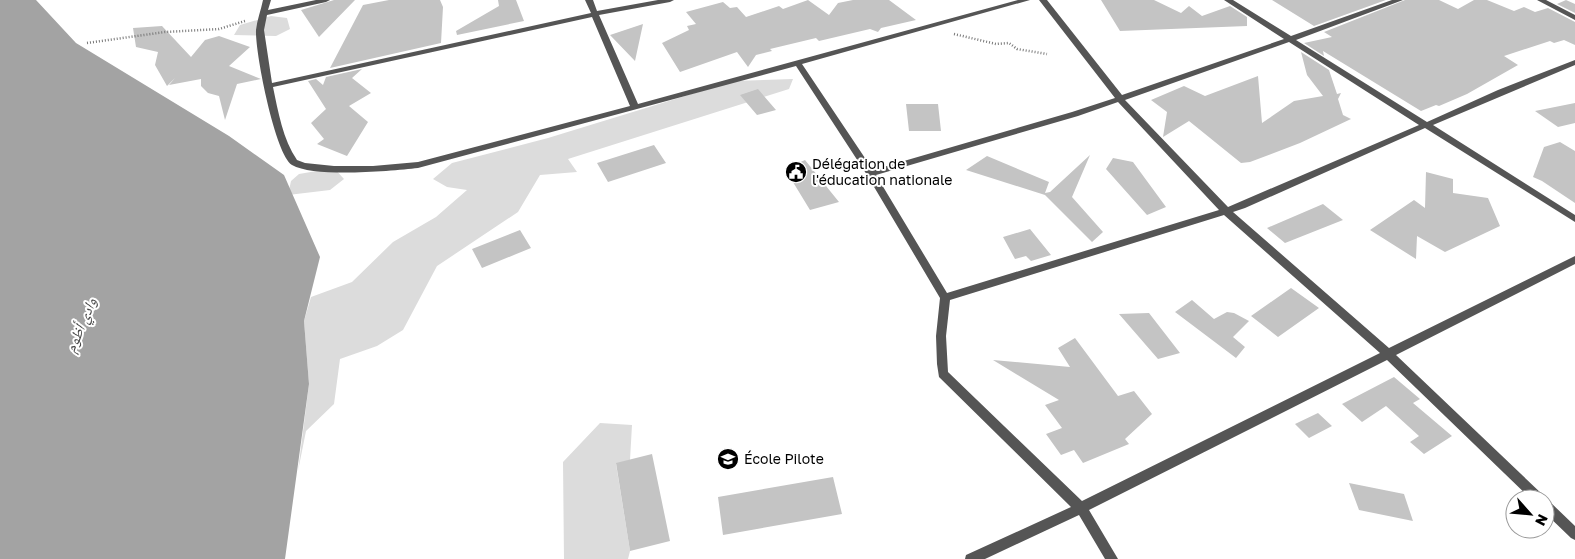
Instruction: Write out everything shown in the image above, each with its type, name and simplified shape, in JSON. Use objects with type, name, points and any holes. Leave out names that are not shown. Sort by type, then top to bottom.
[{"type":"street","points":[[267,0],[260,28],[261,39],[268,86],[284,144],[292,161],[299,165],[318,168],[398,168],[418,165],[798,64],[1026,0]]},
{"type":"street","points":[[264,13],[326,0]]},
{"type":"street","points":[[590,0],[594,14],[635,107]]},
{"type":"street","points":[[268,86],[594,14],[670,0]]},
{"type":"street","points":[[1043,0],[1120,99],[1226,211],[1388,354],[1529,489]]},
{"type":"street","points":[[1228,0],[1575,219]]},
{"type":"street","points":[[871,174],[1076,114],[1399,0]]},
{"type":"street","points":[[1541,0],[1575,18]]},
{"type":"street","points":[[945,298],[1242,206],[1501,92],[1575,62]]},
{"type":"street","points":[[798,64],[871,174],[945,298],[940,348],[943,374],[1081,508],[1112,559]]},
{"type":"street","points":[[971,559],[1081,508],[1575,260]]},
{"type":"street","points":[[1555,515],[1575,534]]},
{"type":"path","points":[[87,43],[160,33],[197,32],[228,28],[264,13]]},
{"type":"path","points":[[932,27],[971,39],[996,44],[1009,43],[1017,49],[1046,54]]},
{"type":"shaded area","points":[[271,16],[287,18],[290,29],[276,36],[234,35],[240,25]]},
{"type":"shaded area","points":[[793,79],[789,89],[568,159],[577,172],[540,175],[518,212],[437,266],[403,330],[377,346],[340,359],[334,404],[306,431],[298,471],[309,384],[304,321],[311,297],[352,282],[393,242],[436,217],[467,190],[447,187],[433,179],[452,163],[548,138],[734,81]]},
{"type":"shaded area","points":[[334,168],[344,179],[330,190],[288,195],[291,181],[299,174]]},
{"type":"shaded area","points":[[600,423],[632,425],[630,460],[616,464],[630,551],[628,559],[564,559],[563,462]]},
{"type":"water","name":"وادي أظوم","points":[[0,0],[36,0],[76,43],[229,136],[284,175],[320,257],[304,321],[309,384],[285,559],[0,559]]},
{"type":"building","points":[[334,0],[355,0],[319,37],[301,10]]},
{"type":"building","points":[[389,0],[440,0],[443,7],[441,43],[330,68],[363,5]]},
{"type":"building","points":[[498,0],[516,0],[524,21],[457,35],[456,31],[499,6]]},
{"type":"building","points":[[808,0],[829,15],[838,3],[853,0],[889,0],[916,20],[881,28],[878,32],[870,29],[819,41],[816,38],[770,49],[772,51],[756,55],[748,67],[737,52],[680,72],[662,43],[689,30],[687,26],[696,24],[686,12],[723,2],[730,8],[737,7],[746,17],[779,6],[783,9]]},
{"type":"building","points":[[1101,0],[1154,0],[1181,13],[1189,6],[1202,16],[1230,6],[1247,17],[1247,26],[1120,31]]},
{"type":"building","points":[[1272,0],[1386,0],[1314,26]]},
{"type":"building","points":[[1405,0],[1439,0],[1458,9],[1474,0],[1487,0],[1514,11],[1524,7],[1535,12],[1548,8],[1575,22],[1575,45],[1564,40],[1554,43],[1550,41],[1504,56],[1518,65],[1467,94],[1439,106],[1436,105],[1421,111],[1323,51],[1324,56],[1304,43],[1332,37],[1324,32]]},
{"type":"building","points":[[1566,0],[1575,4],[1575,13],[1557,4]]},
{"type":"building","points":[[643,24],[635,61],[610,35]]},
{"type":"building","points":[[162,26],[191,57],[205,40],[219,36],[250,47],[229,66],[261,79],[237,84],[225,120],[219,96],[208,93],[201,86],[201,79],[169,85],[175,78],[167,86],[155,65],[158,52],[136,47],[133,28]]},
{"type":"building","points":[[1301,52],[1329,70],[1337,94],[1341,93],[1338,99],[1343,115],[1351,119],[1300,143],[1250,162],[1241,163],[1189,121],[1163,137],[1167,112],[1151,100],[1184,86],[1205,96],[1258,76],[1262,123],[1294,101],[1323,96],[1307,75]]},
{"type":"building","points":[[362,69],[352,78],[371,93],[349,106],[368,122],[347,156],[317,144],[324,139],[311,123],[326,109],[308,81],[316,79],[323,85],[326,77]]},
{"type":"building","points":[[758,89],[776,110],[757,115],[740,95]]},
{"type":"building","points":[[1575,103],[1575,123],[1558,127],[1535,111]]},
{"type":"building","points":[[906,104],[938,104],[941,131],[909,131]]},
{"type":"building","points":[[1560,142],[1575,151],[1575,203],[1533,177],[1544,147]]},
{"type":"building","points":[[654,145],[666,163],[608,182],[597,163]]},
{"type":"building","points":[[1090,155],[1072,197],[1103,232],[1092,242],[1045,195],[966,170],[987,156],[1049,182],[1045,193],[1050,192]]},
{"type":"building","points":[[1113,158],[1133,162],[1166,207],[1147,215],[1106,169]]},
{"type":"building","points":[[805,160],[839,202],[810,210],[785,169]]},
{"type":"building","points":[[1426,172],[1453,179],[1453,193],[1488,198],[1500,226],[1445,252],[1417,236],[1416,259],[1370,230],[1414,200],[1425,208]]},
{"type":"building","points":[[1323,204],[1343,220],[1285,243],[1267,228]]},
{"type":"building","points":[[1030,229],[1051,255],[1031,261],[1026,256],[1015,259],[1003,237]]},
{"type":"building","points":[[520,230],[531,248],[482,268],[472,249]]},
{"type":"building","points":[[1291,288],[1319,308],[1278,337],[1251,316]]},
{"type":"building","points":[[1192,300],[1214,319],[1227,312],[1234,313],[1249,321],[1233,337],[1245,347],[1236,358],[1175,312]]},
{"type":"building","points":[[1149,313],[1180,353],[1158,359],[1119,314]]},
{"type":"building","points":[[1075,338],[1118,396],[1134,391],[1152,414],[1125,439],[1129,444],[1083,463],[1074,450],[1061,455],[1046,434],[1062,428],[1045,405],[1059,400],[993,360],[1070,367],[1058,348]]},
{"type":"building","points":[[1394,377],[1420,399],[1413,403],[1452,436],[1424,454],[1410,442],[1419,436],[1386,406],[1362,422],[1342,404]]},
{"type":"building","points":[[1318,413],[1332,426],[1309,438],[1295,424]]},
{"type":"building","points":[[652,454],[670,541],[630,551],[616,463]]},
{"type":"building","points":[[833,477],[842,514],[723,535],[718,497]]},
{"type":"building","points":[[1349,483],[1404,494],[1413,521],[1359,510]]},
{"type":"place","name":"Délégation de l'éducation nationale","points":[[796,172]]},
{"type":"place","name":"École Pilote","points":[[728,459]]}]
